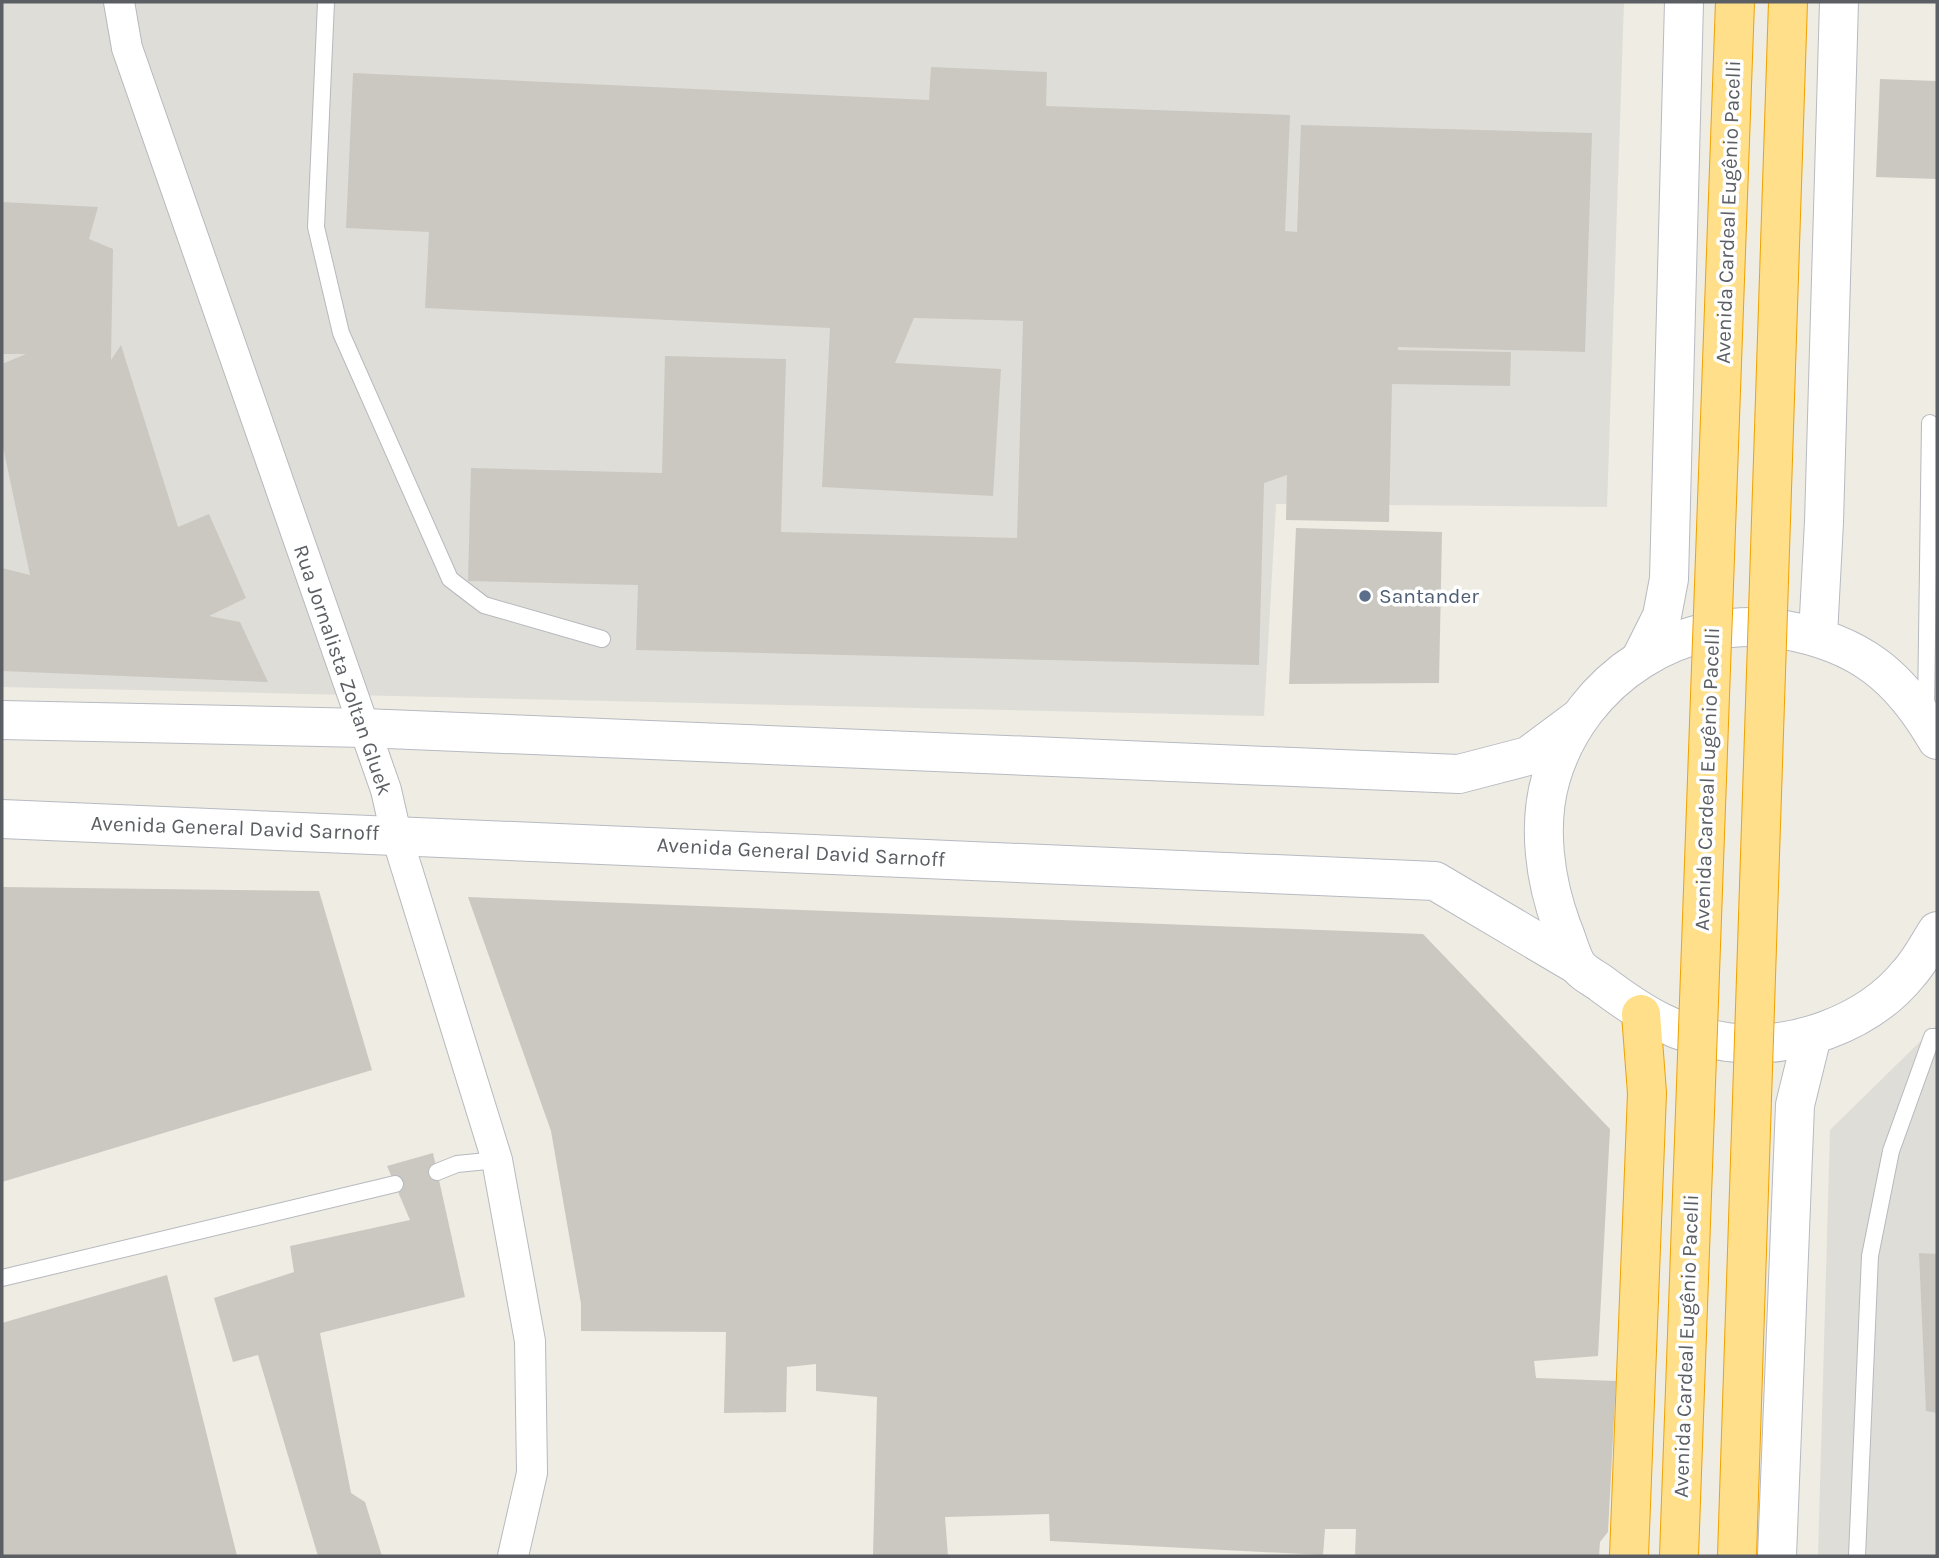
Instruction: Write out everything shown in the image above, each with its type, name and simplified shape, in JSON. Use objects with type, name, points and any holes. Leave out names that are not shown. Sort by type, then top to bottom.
[{"type":"highway","name":"Avenida Cardeal Eugênio Pacelli","points":[[1679,1556],[1735,2]]},
{"type":"highway","points":[[1737,1556],[1788,2]]},
{"type":"highway","points":[[1629,1556],[1647,1093],[1641,1014]]},
{"type":"main road","points":[[1641,658],[1662,616],[1669,579],[1684,2]]},
{"type":"main road","points":[[1818,635],[1824,522],[1839,2]]},
{"type":"main road","points":[[2,720],[364,728],[1459,774],[1528,756],[1579,718],[1607,685],[1641,658],[1697,633],[1758,625],[1818,635],[1873,662],[1916,704],[1932,730]]},
{"type":"main road","points":[[1577,965],[1555,909],[1543,844],[1551,778],[1579,718]]},
{"type":"main road","name":"Avenida General David Sarnoff","points":[[2,819],[1435,881],[1577,965],[1641,1014],[1695,1038],[1753,1046],[1812,1036],[1873,1004],[1908,975],[1937,932]]},
{"type":"main road","points":[[1777,1556],[1795,1105],[1812,1036]]},
{"type":"street","name":"Rua Jornalista Zoltan Gluek","points":[[119,2],[127,48],[386,790],[396,834],[497,1160],[530,1341],[532,1473],[513,1556]]},
{"type":"lane","points":[[326,2],[316,227],[341,333],[450,579],[484,605],[602,639]]},
{"type":"lane","points":[[1930,423],[1932,730]]},
{"type":"lane","points":[[1857,1556],[1870,1256],[1891,1151],[1932,1037],[1937,1037]]},
{"type":"lane","points":[[438,1172],[457,1164],[497,1160]]},
{"type":"lane","points":[[2,1278],[395,1184]]},
{"type":"shaded area","points":[[2,2],[1624,2],[1607,507],[1276,504],[1264,716],[2,687]]},
{"type":"shaded area","points":[[1937,1025],[1937,1556],[1818,1556],[1830,1130]]},
{"type":"building","points":[[931,67],[1047,72],[1046,106],[1290,115],[1285,231],[1297,232],[1301,125],[1592,133],[1585,352],[1398,347],[1398,350],[1511,352],[1510,386],[1392,384],[1389,522],[1286,520],[1287,475],[1264,483],[1259,665],[636,650],[638,585],[468,581],[471,468],[662,473],[665,356],[786,359],[781,532],[1017,538],[1023,321],[914,318],[895,363],[1001,369],[993,496],[822,487],[830,328],[425,308],[429,232],[346,228],[353,73],[929,100]]},
{"type":"building","points":[[1880,79],[1937,81],[1937,179],[1876,177]]},
{"type":"building","points":[[2,202],[98,207],[89,239],[113,249],[111,360],[121,345],[178,527],[209,514],[246,598],[209,616],[240,622],[268,682],[2,671],[2,568],[30,575],[2,442],[2,364],[26,354],[2,354]]},
{"type":"building","points":[[1296,528],[1442,532],[1439,683],[1289,684]]},
{"type":"building","points":[[2,887],[319,891],[372,1070],[2,1182]]},
{"type":"building","points":[[468,897],[1423,934],[1610,1129],[1598,1356],[1534,1361],[1536,1378],[1616,1381],[1608,1532],[1600,1542],[1599,1556],[1355,1556],[1356,1529],[1325,1529],[1323,1555],[1050,1541],[1049,1514],[945,1517],[948,1556],[873,1556],[877,1397],[816,1391],[816,1364],[787,1367],[786,1412],[724,1413],[726,1332],[581,1331],[581,1304],[551,1131]]},
{"type":"building","points":[[433,1153],[465,1297],[320,1333],[351,1493],[365,1502],[382,1556],[318,1556],[258,1355],[233,1362],[214,1298],[294,1272],[290,1246],[410,1220],[387,1166]]},
{"type":"building","points":[[1919,1253],[1937,1254],[1937,1413],[1926,1411]]},
{"type":"building","points":[[167,1275],[237,1556],[2,1556],[2,1323]]},
{"type":"place","name":"Santander","points":[[1365,596]]}]
